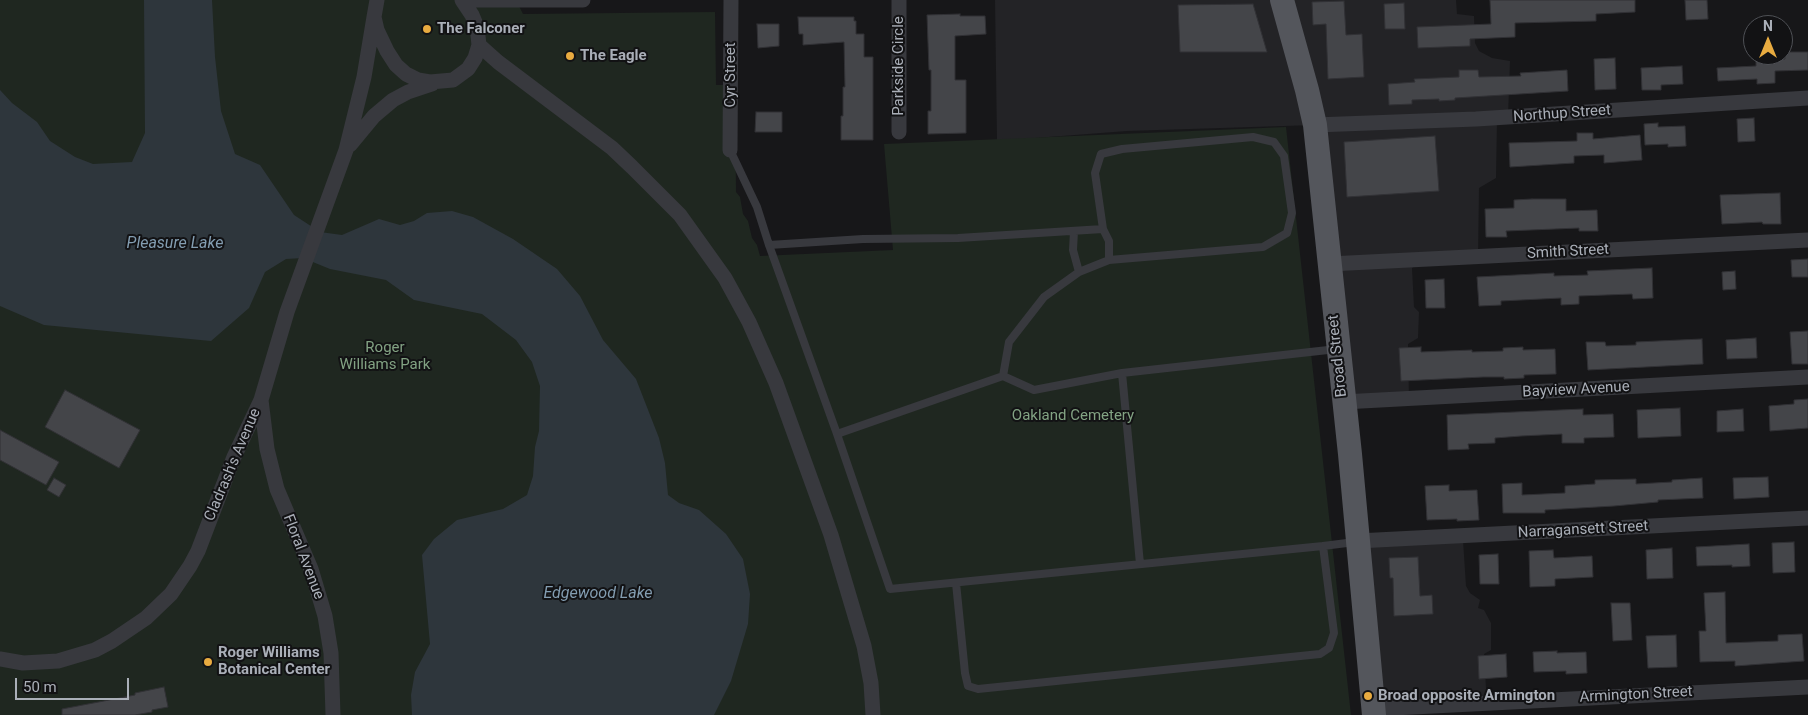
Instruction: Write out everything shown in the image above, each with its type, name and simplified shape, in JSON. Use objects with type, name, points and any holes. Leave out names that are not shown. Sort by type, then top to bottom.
[{"type":"main road","name":"Broad Street","points":[[1282,0],[1315,125],[1350,454],[1374,712]]},
{"type":"street","points":[[462,0],[472,14],[478,39],[498,62],[612,148],[632,167],[680,215],[725,278],[749,322],[776,383],[831,535],[864,646],[873,715]]},
{"type":"street","points":[[471,0],[583,0]]},
{"type":"street","name":"Cyr Street","points":[[730,150],[731,0]]},
{"type":"street","name":"Parkside Circle","points":[[898,0],[898,132]]},
{"type":"street","points":[[375,5],[383,44],[401,70],[412,77],[424,81],[448,81],[458,77],[468,69],[475,58],[479,24],[484,13],[498,1]]},
{"type":"street","name":"Cladrash's Avenue","points":[[0,659],[23,663],[39,663],[76,657],[112,641],[146,618],[158,608],[182,579],[198,551],[234,458],[261,400],[287,312],[346,150],[364,77],[375,5]]},
{"type":"street","name":"Cladrash's Avenue","points":[[346,150],[369,122],[393,100],[416,88],[448,81]]},
{"type":"street","name":"Northup Street","points":[[1315,125],[1476,119],[1808,98]]},
{"type":"street","name":"Smith Street","points":[[1329,264],[1808,240]]},
{"type":"street","name":"Bayview Avenue","points":[[1343,402],[1808,377]]},
{"type":"street","name":"Floral Avenue","points":[[261,400],[267,449],[277,489],[311,569],[325,616],[331,653],[333,715]]},
{"type":"street","name":"Narragansett Street","points":[[1357,541],[1808,518]]},
{"type":"street","name":"Armington Street","points":[[1374,712],[1808,687]]},
{"type":"lane","points":[[1003,376],[1009,342],[1044,297],[1078,272],[1109,260],[1263,247],[1287,233],[1292,213],[1284,156],[1274,142],[1253,137],[1122,149],[1102,154],[1095,173],[1103,229],[1109,241],[1109,260]]},
{"type":"lane","points":[[730,150],[757,206],[769,246],[837,434],[890,589],[1357,541]]},
{"type":"lane","points":[[769,246],[862,239],[958,238],[1103,229]]},
{"type":"lane","points":[[1074,231],[1072,250],[1078,272]]},
{"type":"lane","points":[[837,434],[1003,376],[1034,390],[1122,373],[1338,349]]},
{"type":"lane","points":[[1122,373],[1140,564]]},
{"type":"lane","points":[[956,583],[965,673],[968,686],[978,689],[1320,654],[1329,648],[1334,633],[1323,546]]},
{"type":"shaded area","points":[[995,0],[1456,0],[1457,14],[1474,16],[1475,43],[1479,51],[1492,58],[1510,61],[1508,117],[1497,120],[1496,178],[1479,188],[1478,260],[1416,265],[1412,268],[1414,307],[1419,312],[1418,338],[1408,344],[1409,401],[1343,402],[1315,125],[1127,131],[997,141]]},
{"type":"shaded area","points":[[1463,540],[1466,586],[1470,593],[1480,600],[1478,608],[1484,610],[1491,623],[1491,650],[1484,654],[1487,705],[1374,709],[1357,541]]},
{"type":"green space","name":"Roger Williams Park","points":[[0,0],[516,0],[523,14],[715,12],[716,85],[733,85],[735,90],[736,192],[740,197],[743,214],[748,221],[752,238],[757,245],[760,256],[893,250],[884,144],[1286,127],[1351,715],[0,715]]},
{"type":"water","name":"Edgewood Lake","points":[[144,0],[212,0],[215,57],[221,111],[235,154],[260,165],[294,215],[320,232],[342,235],[379,219],[400,225],[414,221],[427,213],[452,211],[473,217],[513,239],[557,269],[580,296],[603,340],[636,379],[659,438],[665,463],[668,495],[679,503],[699,510],[726,534],[743,559],[750,594],[748,624],[731,681],[714,715],[412,715],[411,695],[415,672],[430,644],[422,555],[434,539],[457,520],[503,509],[527,495],[533,476],[535,447],[539,431],[540,386],[532,362],[516,340],[482,314],[414,300],[386,280],[330,269],[303,258],[286,259],[265,272],[249,308],[211,341],[44,325],[0,306],[0,90],[12,103],[37,122],[50,141],[75,157],[93,164],[132,162],[145,133]]},
{"type":"building","points":[[1490,0],[1635,0],[1635,12],[1596,14],[1596,21],[1515,23],[1515,37],[1470,39],[1470,46],[1418,48],[1417,27],[1491,24]]},
{"type":"building","points":[[1685,0],[1707,0],[1708,19],[1686,20]]},
{"type":"building","points":[[1344,1],[1346,35],[1362,34],[1364,77],[1328,79],[1326,24],[1313,25],[1312,2]]},
{"type":"building","points":[[1404,3],[1405,29],[1385,29],[1384,4]]},
{"type":"building","points":[[1253,4],[1267,52],[1180,52],[1178,5]]},
{"type":"building","points":[[960,14],[960,16],[985,16],[986,34],[955,36],[955,80],[966,80],[966,133],[928,134],[928,111],[931,111],[931,70],[929,70],[927,15]]},
{"type":"building","points":[[798,17],[854,17],[854,21],[856,21],[856,34],[864,34],[864,57],[873,57],[873,140],[841,140],[843,87],[845,87],[844,42],[803,45],[803,34],[799,34]]},
{"type":"building","points":[[757,24],[779,24],[779,46],[758,48]]},
{"type":"building","points":[[1793,52],[1808,52],[1808,70],[1775,71],[1775,83],[1757,84],[1757,79],[1718,81],[1717,68],[1793,65]]},
{"type":"building","points":[[1615,58],[1616,89],[1595,90],[1594,59]]},
{"type":"building","points":[[1682,66],[1683,84],[1661,85],[1661,90],[1642,90],[1641,68]]},
{"type":"building","points":[[1459,70],[1478,70],[1479,77],[1521,76],[1520,73],[1567,70],[1568,91],[1455,98],[1455,100],[1439,101],[1439,99],[1412,100],[1412,104],[1389,105],[1388,84],[1415,82],[1414,79],[1459,77]]},
{"type":"building","points":[[756,112],[782,112],[782,132],[755,132]]},
{"type":"building","points":[[1754,118],[1755,141],[1738,142],[1737,119]]},
{"type":"building","points":[[1658,123],[1658,127],[1685,126],[1686,146],[1668,147],[1668,144],[1645,145],[1644,124]]},
{"type":"building","points":[[1577,133],[1593,133],[1593,139],[1640,135],[1642,160],[1604,163],[1604,155],[1574,156],[1574,163],[1510,167],[1509,143],[1577,141]]},
{"type":"building","points":[[1435,136],[1439,191],[1347,197],[1344,142]]},
{"type":"building","points":[[1780,193],[1781,224],[1763,224],[1762,222],[1722,224],[1720,195]]},
{"type":"building","points":[[1566,199],[1566,211],[1597,210],[1598,231],[1579,231],[1579,228],[1506,231],[1507,237],[1486,237],[1485,209],[1514,208],[1514,200]]},
{"type":"building","points":[[1808,259],[1808,277],[1792,277],[1791,260]]},
{"type":"building","points":[[1652,268],[1653,298],[1633,299],[1632,294],[1579,296],[1579,304],[1561,305],[1561,298],[1501,301],[1501,305],[1479,306],[1477,277],[1554,273],[1554,276],[1588,275],[1587,271]]},
{"type":"building","points":[[1735,271],[1736,289],[1723,290],[1722,272]]},
{"type":"building","points":[[1444,279],[1445,308],[1426,308],[1425,280]]},
{"type":"building","points":[[1808,331],[1808,364],[1792,364],[1790,332]]},
{"type":"building","points":[[1756,338],[1757,358],[1727,359],[1726,340]]},
{"type":"building","points":[[1702,339],[1703,364],[1588,370],[1586,342],[1605,342],[1606,346],[1636,345],[1636,342]]},
{"type":"building","points":[[1421,347],[1421,352],[1503,351],[1503,348],[1523,347],[1523,350],[1555,349],[1556,374],[1524,375],[1524,378],[1504,379],[1504,377],[1483,377],[1401,381],[1399,348]]},
{"type":"building","points":[[65,390],[140,430],[119,468],[45,427]]},
{"type":"building","points":[[1808,399],[1808,428],[1770,431],[1769,406],[1794,404],[1794,400]]},
{"type":"building","points":[[1680,408],[1681,436],[1638,438],[1637,410]]},
{"type":"building","points":[[1583,409],[1583,415],[1613,414],[1614,437],[1584,438],[1584,443],[1562,443],[1562,434],[1495,438],[1495,443],[1468,444],[1469,449],[1448,450],[1447,415]]},
{"type":"building","points":[[1743,409],[1744,431],[1717,432],[1717,411]]},
{"type":"building","points":[[0,430],[59,462],[46,485],[0,460]]},
{"type":"building","points":[[1768,477],[1769,497],[1734,499],[1733,478]]},
{"type":"building","points":[[54,478],[66,485],[59,497],[47,490]]},
{"type":"building","points":[[1702,478],[1703,498],[1545,510],[1545,513],[1503,513],[1502,484],[1522,483],[1522,495],[1565,493],[1565,486],[1595,484],[1595,480],[1636,479],[1636,484]]},
{"type":"building","points":[[1449,485],[1449,491],[1477,490],[1479,520],[1427,520],[1425,486]]},
{"type":"building","points":[[1794,542],[1795,572],[1773,573],[1772,543]]},
{"type":"building","points":[[1749,544],[1750,566],[1697,566],[1696,547]]},
{"type":"building","points":[[1672,548],[1673,578],[1647,579],[1646,550]]},
{"type":"building","points":[[1553,550],[1554,558],[1592,556],[1593,577],[1555,579],[1555,586],[1530,587],[1529,551]]},
{"type":"building","points":[[1498,554],[1499,584],[1480,584],[1479,555]]},
{"type":"building","points":[[1418,557],[1420,596],[1432,595],[1433,614],[1394,616],[1393,578],[1390,578],[1389,558]]},
{"type":"building","points":[[1725,592],[1726,643],[1778,641],[1778,635],[1802,634],[1804,661],[1735,666],[1735,661],[1700,662],[1699,631],[1706,631],[1704,593]]},
{"type":"building","points":[[1611,603],[1630,603],[1632,640],[1613,641]]},
{"type":"building","points":[[1676,635],[1677,667],[1648,668],[1646,636]]},
{"type":"building","points":[[1557,651],[1557,653],[1586,652],[1587,673],[1566,674],[1566,671],[1534,672],[1533,652]]},
{"type":"building","points":[[1506,654],[1507,677],[1479,679],[1478,656]]},
{"type":"building","points":[[164,687],[168,707],[152,710],[152,712],[135,715],[62,715],[62,709],[135,695],[135,693]]},
{"type":"place","name":"The Falconer","points":[[427,29]]},
{"type":"place","name":"The Eagle","points":[[570,56]]},
{"type":"place","name":"Roger Williams Botanical Center","points":[[208,662]]},
{"type":"place","name":"Broad opposite Armington","points":[[1368,696]]},
{"type":"water label","name":"Pleasure Lake","points":[[175,244]]},
{"type":"park label","name":"Oakland Cemetery","points":[[1073,416]]}]
